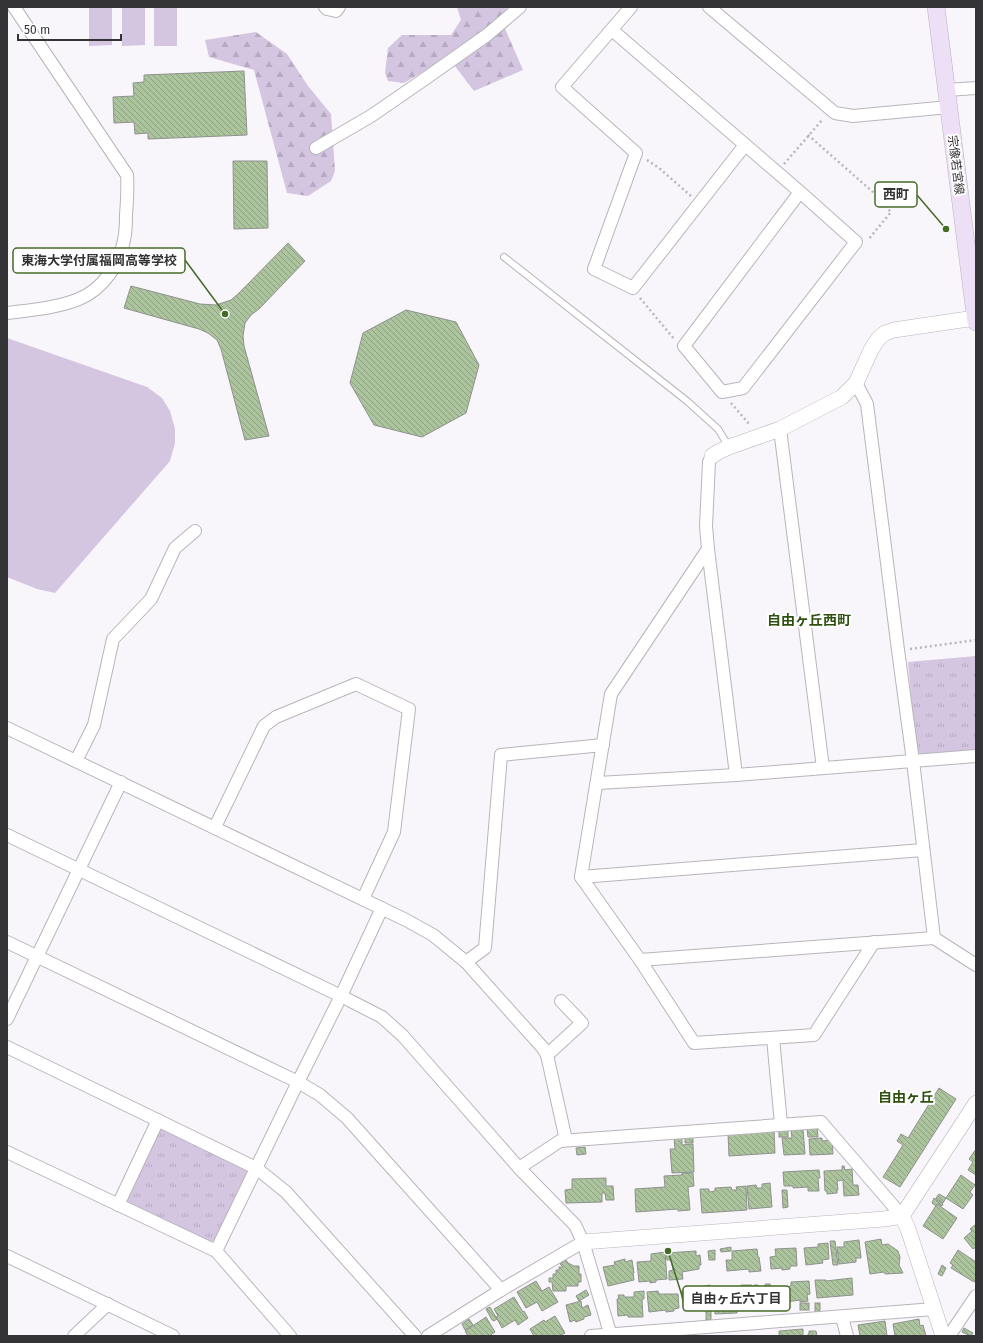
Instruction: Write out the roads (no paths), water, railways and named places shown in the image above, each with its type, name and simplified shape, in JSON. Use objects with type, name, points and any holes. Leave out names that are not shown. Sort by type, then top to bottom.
[{"type":"main road","name":"宗像若宮線","points":[[936,7],[975,310]]},
{"type":"street","points":[[7,313],[60,305],[81,298],[103,282],[113,270],[124,240],[128,190],[127,175],[14,7]]},
{"type":"street","points":[[325,7],[326,9],[336,11],[339,7]]},
{"type":"street","points":[[316,148],[371,116],[487,36],[520,7]]},
{"type":"street","points":[[631,7],[562,87],[636,153],[594,269],[633,288],[745,144]]},
{"type":"street","points":[[709,7],[836,113],[853,116],[949,107]]},
{"type":"street","points":[[612,30],[745,144],[800,192],[856,242],[744,388],[722,392],[684,346],[800,192]]},
{"type":"street","points":[[947,90],[976,88]]},
{"type":"street","points":[[736,775],[706,526],[709,462],[712,456],[729,447],[780,429],[842,397],[856,383],[871,350],[878,339],[885,333],[975,310]]},
{"type":"street","points":[[856,383],[867,404],[934,938]]},
{"type":"street","points":[[780,429],[823,768]]},
{"type":"street","points":[[76,761],[94,725],[113,639],[151,599],[175,548],[195,531]]},
{"type":"street","points":[[708,549],[611,694],[598,783],[581,877],[640,960],[694,1043],[814,1035],[874,942]]},
{"type":"street","points":[[215,827],[264,726],[276,718],[356,684],[409,709],[394,832],[363,899]]},
{"type":"street","points":[[7,728],[382,908],[433,935],[466,962],[543,1048],[547,1055],[566,1140]]},
{"type":"street","points":[[466,962],[485,948],[501,755],[603,746]]},
{"type":"street","points":[[598,783],[736,775],[976,756]]},
{"type":"street","points":[[7,1019],[121,782]]},
{"type":"street","points":[[7,835],[382,1017],[403,1036],[519,1168],[574,1225],[583,1242],[611,1335]]},
{"type":"street","points":[[581,877],[922,850]]},
{"type":"street","points":[[216,1251],[341,996],[382,908]]},
{"type":"street","points":[[640,960],[934,938],[976,966]]},
{"type":"street","points":[[7,942],[298,1082],[320,1095],[347,1118],[501,1290]]},
{"type":"street","points":[[547,1055],[582,1023],[561,1001]]},
{"type":"street","points":[[773,1038],[781,1124]]},
{"type":"street","points":[[7,1047],[256,1168],[286,1192],[415,1336]]},
{"type":"street","points":[[428,1336],[501,1290],[583,1242],[884,1219],[902,1216],[976,1103]]},
{"type":"street","points":[[118,1205],[158,1120]]},
{"type":"street","points":[[519,1168],[560,1141],[566,1140],[821,1122],[902,1216],[908,1229],[943,1336]]},
{"type":"street","points":[[7,1152],[216,1251],[286,1334]]},
{"type":"street","points":[[7,1256],[173,1336]]},
{"type":"street","points":[[949,1336],[976,1296]]},
{"type":"street","points":[[74,1336],[108,1304]]},
{"type":"street","points":[[592,1336],[704,1332],[934,1309]]},
{"type":"street","points":[[842,1317],[847,1336]]},
{"type":"lane","points":[[504,257],[687,401],[718,429],[729,447]]},
{"type":"place","name":"西町","points":[[946,229]]},
{"type":"place","name":"東海大学付属福岡高等学校","points":[[225,314]]},
{"type":"place","name":"自由ヶ丘六丁目","points":[[668,1251]]},
{"type":"district","name":"自由ヶ丘西町","points":[[809,620]]},
{"type":"district","name":"自由ヶ丘","points":[[906,1097]]}]
